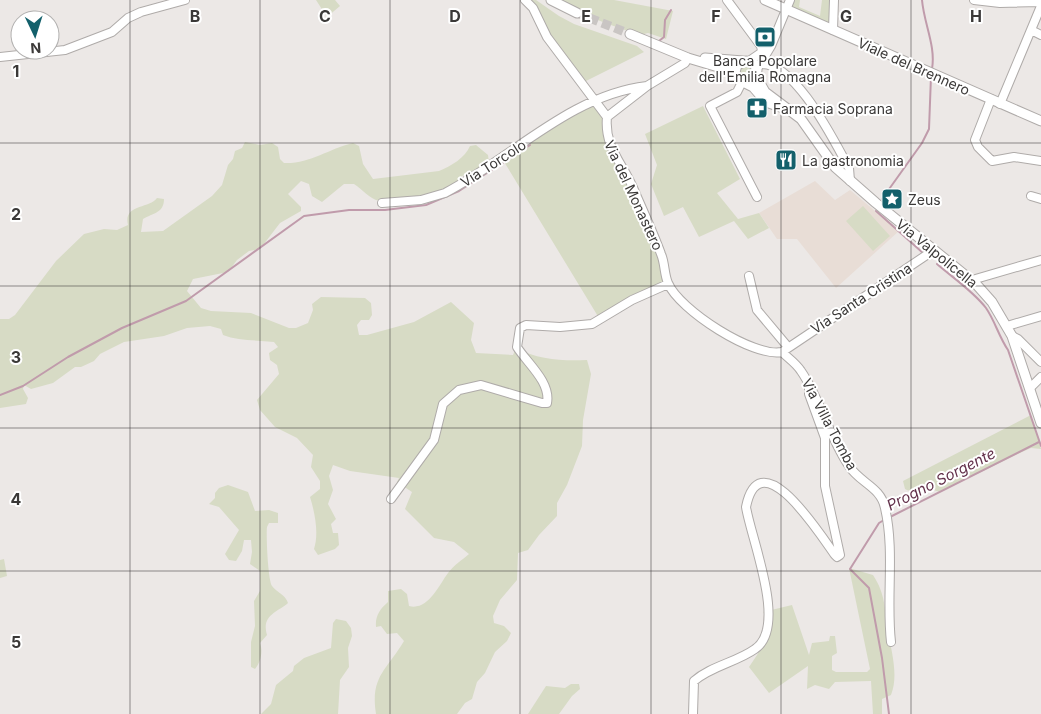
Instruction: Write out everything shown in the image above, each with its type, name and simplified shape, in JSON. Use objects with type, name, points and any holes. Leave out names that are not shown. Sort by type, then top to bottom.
[{"type":"main road","points":[[550,0],[577,13]]},
{"type":"main road","name":"Viale del Brennero","points":[[765,0],[1041,121]]},
{"type":"main road","points":[[630,34],[735,72],[743,82],[753,87],[766,102],[790,110]]},
{"type":"main road","points":[[692,58],[746,61],[758,70],[751,81],[743,82]]},
{"type":"main road","points":[[735,72],[737,65],[746,61]]},
{"type":"main road","name":"Via Valpolicella","points":[[758,70],[765,92],[790,110],[810,128],[835,167],[972,280],[992,302],[1012,336],[1041,423]]},
{"type":"street","points":[[0,57],[65,50],[112,32],[128,18],[142,12],[185,0]]},
{"type":"street","points":[[525,0],[534,8],[547,37],[607,117],[647,86],[692,58]]},
{"type":"street","points":[[727,0],[761,46],[762,51]]},
{"type":"street","points":[[758,70],[787,11],[790,0]]},
{"type":"street","points":[[833,30],[834,0]]},
{"type":"street","points":[[974,0],[1000,3],[1041,2]]},
{"type":"street","points":[[1000,104],[1041,6]]},
{"type":"street","points":[[1031,30],[1041,35]]},
{"type":"street","points":[[746,61],[771,46]]},
{"type":"street","points":[[771,46],[775,66],[795,84],[822,123],[849,168],[850,181]]},
{"type":"street","points":[[758,70],[775,66]]},
{"type":"street","points":[[743,82],[737,92],[710,106],[756,197]]},
{"type":"street","name":"Via Torcolo","points":[[382,203],[421,200],[445,193],[595,99],[629,88],[647,86]]},
{"type":"street","points":[[991,99],[975,140],[978,146],[992,161],[1014,157],[1041,161]]},
{"type":"street","name":"Via del Monastero","points":[[607,117],[607,141],[631,184],[662,256],[668,284],[681,300],[719,331],[742,342],[782,351]]},
{"type":"street","points":[[1031,196],[1041,199]]},
{"type":"street","name":"Via Santa Cristina","points":[[782,351],[934,250]]},
{"type":"street","points":[[972,280],[1041,260]]},
{"type":"street","points":[[749,276],[758,310],[782,351]]},
{"type":"street","points":[[391,499],[434,440],[443,404],[459,390],[480,385],[542,404],[547,403],[548,396],[545,387],[517,347],[520,328],[526,325],[560,328],[592,324],[632,300],[668,284]]},
{"type":"street","points":[[1007,326],[1041,316]]},
{"type":"street","points":[[1012,336],[1018,338],[1041,362]]},
{"type":"street","name":"Via Villa Tomba","points":[[782,351],[800,369],[849,467],[864,482],[877,490],[885,507],[889,534],[888,613],[891,642]]},
{"type":"street","points":[[1030,388],[1041,377]]},
{"type":"street","points":[[693,714],[694,681],[754,650],[762,642],[768,624],[767,587],[746,507],[748,496],[752,490],[758,485],[767,484],[782,489],[798,504],[835,555],[838,557],[840,555],[825,486],[823,462],[825,438],[809,394],[809,386]]},
{"type":"shaded area","points":[[815,181],[835,200],[850,190],[899,231],[836,288],[797,239],[777,239],[759,213]]},
{"type":"green space","points":[[316,0],[335,0],[340,6],[327,17]]},
{"type":"green space","points":[[520,0],[536,0],[574,24],[637,46],[644,52],[580,84],[535,12]]},
{"type":"green space","points":[[554,0],[614,0],[673,11],[666,39],[648,33],[640,35],[619,28],[579,13]]},
{"type":"green space","points":[[794,0],[800,0],[799,7],[820,16],[822,0],[832,0],[831,26],[791,9]]},
{"type":"green space","points":[[739,65],[753,65],[752,78],[744,81],[738,68]]},
{"type":"green space","points":[[595,103],[604,120],[607,140],[654,238],[665,279],[650,291],[631,295],[599,318],[503,160],[555,124]]},
{"type":"green space","points":[[703,106],[740,179],[717,193],[738,219],[759,213],[769,228],[748,239],[734,221],[699,237],[683,207],[664,216],[651,184],[657,165],[645,134]]},
{"type":"green space","points":[[245,142],[260,145],[272,143],[278,147],[280,159],[284,163],[311,159],[353,143],[359,146],[363,164],[373,179],[439,171],[457,161],[470,146],[476,145],[488,155],[489,163],[482,169],[462,176],[459,187],[452,190],[419,198],[386,202],[375,200],[354,184],[344,184],[322,202],[312,196],[309,184],[301,181],[288,194],[301,207],[301,211],[280,223],[260,249],[249,251],[237,260],[228,272],[193,279],[187,291],[201,308],[211,311],[251,313],[289,328],[296,328],[308,323],[313,310],[312,304],[321,297],[365,298],[371,303],[372,315],[369,320],[361,320],[357,325],[359,335],[367,335],[414,322],[451,302],[474,323],[471,340],[476,353],[513,355],[516,348],[533,355],[551,359],[587,360],[591,374],[583,420],[582,446],[567,485],[557,503],[557,516],[528,550],[518,553],[517,580],[500,600],[493,616],[494,623],[504,626],[511,633],[507,641],[495,652],[485,673],[477,682],[472,699],[465,703],[457,714],[376,714],[375,691],[381,674],[404,641],[397,633],[387,634],[381,626],[376,627],[376,619],[388,602],[388,591],[401,589],[407,594],[409,606],[416,607],[422,605],[432,596],[450,570],[469,554],[454,542],[434,538],[405,509],[412,492],[397,482],[399,478],[350,471],[333,465],[329,476],[333,490],[328,504],[336,519],[331,524],[333,533],[338,533],[339,545],[335,549],[318,555],[314,549],[316,523],[310,497],[320,489],[320,481],[311,467],[313,455],[297,438],[275,427],[260,410],[257,400],[279,374],[277,365],[270,360],[269,353],[278,347],[274,342],[229,337],[223,335],[221,329],[210,326],[187,328],[164,336],[124,342],[100,354],[94,361],[81,367],[75,367],[53,383],[31,389],[24,385],[23,389],[28,398],[26,404],[0,408],[0,319],[9,319],[15,315],[56,261],[84,234],[104,229],[117,230],[128,225],[127,218],[129,213],[157,198],[164,199],[164,204],[160,210],[143,219],[141,232],[163,231],[212,196],[222,185],[228,165],[233,159],[235,151],[242,148]]},
{"type":"green space","points":[[863,206],[890,236],[873,251],[846,221]]},
{"type":"green space","points":[[1031,415],[1041,449],[1031,448],[940,492],[931,490],[909,491],[905,489],[903,481]]},
{"type":"green space","points":[[228,485],[248,492],[255,511],[269,510],[278,513],[278,523],[269,523],[267,527],[268,567],[272,586],[288,603],[268,618],[266,623],[267,635],[260,643],[261,656],[255,669],[251,667],[251,642],[255,626],[254,601],[260,591],[260,571],[250,564],[251,540],[244,540],[242,551],[236,561],[229,560],[225,554],[239,530],[219,507],[209,504],[215,498],[215,493],[219,488]]},
{"type":"green space","points":[[4,559],[7,576],[0,578],[0,560]]},
{"type":"green space","points":[[849,568],[873,575],[884,602],[894,663],[894,679],[891,695],[882,699],[882,714],[873,714],[871,681],[835,682],[829,689],[815,685],[807,689],[808,666],[769,693],[749,667],[763,646],[760,639],[768,617],[763,612],[792,605],[809,655],[812,643],[829,641],[830,636],[835,636],[837,653],[832,656],[832,670],[836,672],[867,672],[870,669]]},
{"type":"green space","points":[[336,619],[346,621],[351,628],[352,636],[348,648],[349,667],[340,680],[338,714],[261,714],[271,704],[276,685],[293,671],[294,666],[304,658],[331,648],[333,623]]},
{"type":"green space","points":[[571,684],[579,684],[580,689],[572,696],[559,714],[528,714],[546,686],[565,688]]},
{"type":"waterway","points":[[922,0],[931,43],[932,69]]},
{"type":"waterway","points":[[659,41],[664,37],[665,20],[671,10]]},
{"type":"waterway","points":[[882,199],[922,143],[929,129],[931,76]]},
{"type":"waterway","points":[[0,395],[23,386],[68,357],[122,328],[186,301],[304,216],[349,210],[385,210],[426,205],[459,191],[530,145]]},
{"type":"waterway","points":[[876,211],[923,253]]},
{"type":"waterway","points":[[937,264],[975,296],[989,313],[1008,350],[1041,446]]},
{"type":"waterway","name":"Progno Sorgente","points":[[888,518],[1039,442]]},
{"type":"waterway","name":"Progno Sorgente","points":[[884,520],[879,523],[850,569],[869,588],[882,658],[889,714]]},
{"type":"tunnel","points":[[577,13],[630,34]]},
{"type":"place","name":"Banca Popolare dell'Emilia Romagna","points":[[765,37]]},
{"type":"place","name":"Farmacia Soprana","points":[[757,108]]},
{"type":"place","name":"La gastronomia","points":[[786,160]]},
{"type":"place","name":"Zeus","points":[[892,199]]}]
